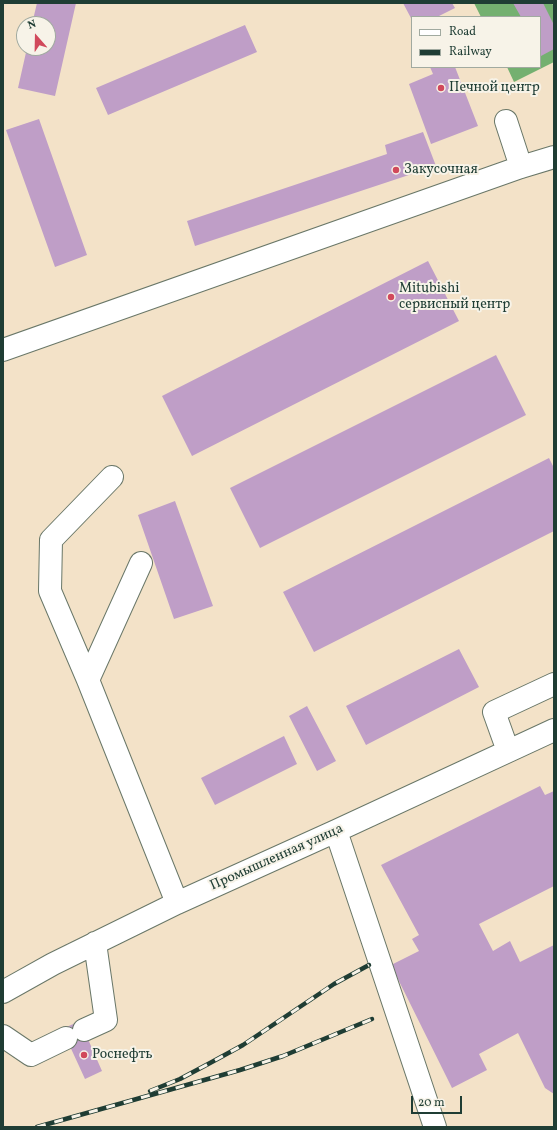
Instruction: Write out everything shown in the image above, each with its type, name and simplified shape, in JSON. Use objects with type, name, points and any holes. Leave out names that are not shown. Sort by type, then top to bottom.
[{"type":"street","points":[[506,121],[521,167]]},
{"type":"street","points":[[3,350],[521,167],[554,157]]},
{"type":"street","points":[[112,477],[51,540],[50,591],[88,680],[177,903]]},
{"type":"street","points":[[88,680],[141,563]]},
{"type":"street","points":[[508,751],[494,712],[554,684]]},
{"type":"street","name":"Промышленная улица","points":[[3,992],[53,964],[177,903],[554,730]]},
{"type":"street","points":[[336,831],[435,1127]]},
{"type":"street","points":[[3,1036],[31,1055],[106,1020],[95,943]]},
{"type":"green space","points":[[474,3],[552,3],[554,7],[554,62],[514,82],[507,68],[541,68],[541,16],[480,16]]},
{"type":"building","points":[[37,3],[76,3],[55,96],[18,88],[25,56],[56,56],[56,16],[34,16]]},
{"type":"building","points":[[403,3],[452,3],[455,8],[439,16],[411,16],[411,18]]},
{"type":"building","points":[[513,3],[543,3],[554,25],[554,49],[541,56],[541,16],[520,16]]},
{"type":"building","points":[[245,25],[257,52],[108,115],[96,88]]},
{"type":"building","points":[[430,68],[455,68],[478,126],[431,144],[409,84],[433,74]]},
{"type":"building","points":[[39,119],[87,255],[55,267],[6,130]]},
{"type":"building","points":[[423,132],[436,166],[195,246],[187,221],[387,154],[385,145]]},
{"type":"building","points":[[428,261],[459,321],[192,456],[162,396]]},
{"type":"building","points":[[496,355],[526,415],[260,548],[230,488]]},
{"type":"building","points":[[549,458],[554,468],[554,531],[314,652],[283,592]]},
{"type":"building","points":[[175,501],[213,606],[174,619],[138,515]]},
{"type":"building","points":[[459,649],[479,687],[366,745],[346,706]]},
{"type":"building","points":[[307,706],[336,761],[317,771],[289,716]]},
{"type":"building","points":[[284,736],[297,764],[215,805],[201,778]]},
{"type":"building","points":[[540,786],[545,795],[554,791],[554,886],[479,924],[493,951],[510,941],[520,962],[554,945],[554,1094],[545,1088],[518,1033],[479,1054],[487,1070],[452,1088],[391,965],[419,951],[412,939],[419,935],[381,865]]},
{"type":"building","name":"Роснефть","points":[[80,1021],[102,1071],[85,1079],[62,1029]]},
{"type":"railway","points":[[150,1091],[180,1079],[243,1045],[334,984],[369,965]]},
{"type":"railway","points":[[37,1127],[240,1070],[283,1056],[372,1019]]},
{"type":"place","name":"Печной центр","points":[[441,88]]},
{"type":"place","name":"Закусочная","points":[[396,170]]},
{"type":"place","name":"Mitubishi сервисный центр","points":[[391,297]]},
{"type":"place","name":"Роснефть","points":[[84,1055]]}]
